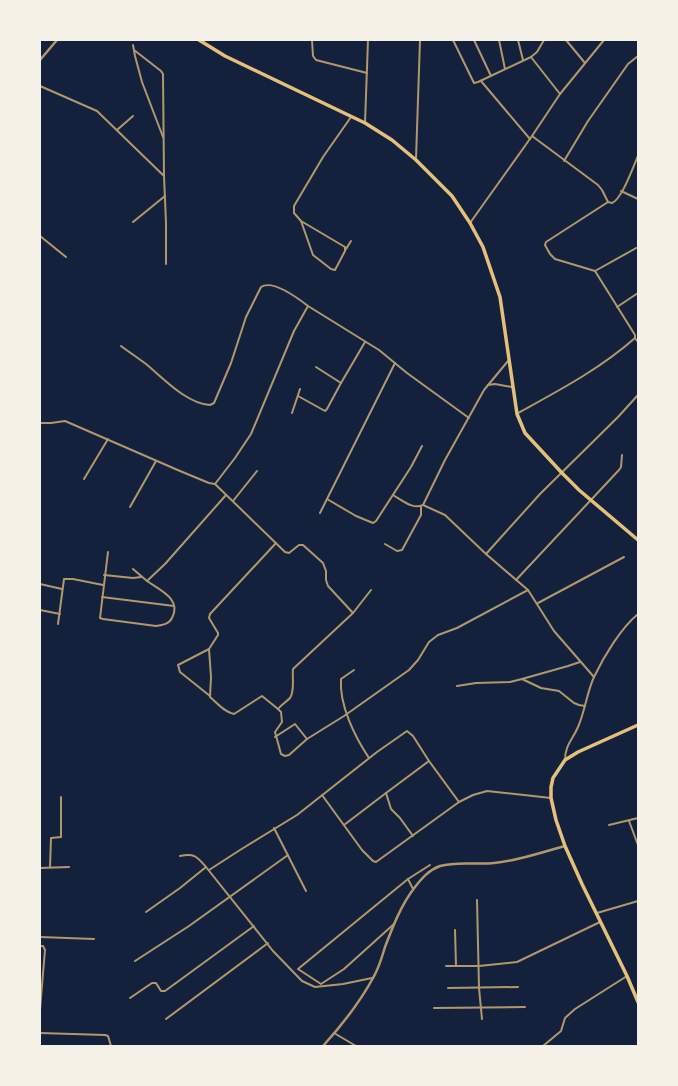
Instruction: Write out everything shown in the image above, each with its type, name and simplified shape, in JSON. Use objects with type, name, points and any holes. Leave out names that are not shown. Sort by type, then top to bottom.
[{"type":"highway","points":[[199,40],[205,42],[225,56],[365,123],[392,140],[416,160],[452,196],[470,223],[482,247],[500,297],[512,387],[521,426],[530,439],[562,473],[591,501],[638,540]]},
{"type":"highway","points":[[638,725],[578,752],[565,760],[554,778],[551,787],[551,798],[556,820],[565,846],[638,1002]]},
{"type":"street","points":[[40,60],[57,40]]},
{"type":"street","points":[[312,40],[313,56],[316,60],[367,73]]},
{"type":"street","points":[[365,123],[368,40]]},
{"type":"street","points":[[416,160],[420,40]]},
{"type":"street","points":[[453,40],[473,82],[476,83],[531,57],[537,52],[544,40]]},
{"type":"street","points":[[474,40],[491,76]]},
{"type":"street","points":[[499,40],[505,69]]},
{"type":"street","points":[[518,40],[523,60]]},
{"type":"street","points":[[566,40],[586,63]]},
{"type":"street","points":[[470,223],[560,94],[604,40]]},
{"type":"street","points":[[133,45],[142,82],[163,138]]},
{"type":"street","points":[[134,50],[163,73],[166,264]]},
{"type":"street","points":[[564,160],[588,121],[628,64],[638,56]]},
{"type":"street","points":[[531,57],[560,94]]},
{"type":"street","points":[[481,80],[530,139]]},
{"type":"street","points":[[40,86],[97,110],[164,176]]},
{"type":"street","points":[[117,130],[133,116]]},
{"type":"street","points":[[346,249],[342,245],[301,221],[295,215],[294,206],[323,156],[351,117]]},
{"type":"street","points":[[532,136],[599,186],[608,202]]},
{"type":"street","points":[[638,156],[614,203],[608,202],[545,244],[550,254],[556,259],[594,271],[638,342]]},
{"type":"street","points":[[621,191],[638,199]]},
{"type":"street","points":[[133,222],[165,196]]},
{"type":"street","points":[[301,221],[313,255],[331,269],[335,270],[351,241]]},
{"type":"street","points":[[40,236],[66,257]]},
{"type":"street","points":[[594,271],[638,247]]},
{"type":"street","points":[[120,346],[146,364],[185,396],[210,405],[214,403],[231,363],[246,316],[261,287],[268,285],[291,293],[308,306],[379,350],[469,418]]},
{"type":"street","points":[[617,307],[638,293]]},
{"type":"street","points":[[215,484],[251,434],[294,330],[308,306]]},
{"type":"street","points":[[517,414],[576,380],[615,355],[635,338]]},
{"type":"street","points":[[298,396],[321,410],[326,411],[365,342]]},
{"type":"street","points":[[385,544],[397,551],[402,550],[421,515],[422,506],[445,460],[484,390],[508,361]]},
{"type":"street","points":[[320,513],[395,363]]},
{"type":"street","points":[[316,367],[341,383]]},
{"type":"street","points":[[488,385],[496,384],[512,387]]},
{"type":"street","points":[[292,413],[300,389]]},
{"type":"street","points":[[486,554],[540,494],[618,417],[638,395]]},
{"type":"street","points":[[40,423],[52,423],[65,420],[156,461],[209,483],[215,484],[285,552],[289,553],[298,545],[303,545],[318,558],[323,563],[326,570],[326,580],[328,586],[353,613]]},
{"type":"street","points":[[84,479],[108,439]]},
{"type":"street","points":[[327,499],[356,516],[373,523],[376,521],[393,496],[422,446]]},
{"type":"street","points":[[516,580],[620,469],[622,455]]},
{"type":"street","points":[[130,507],[156,461]]},
{"type":"street","points":[[233,501],[257,471]]},
{"type":"street","points":[[147,581],[165,564],[226,495]]},
{"type":"street","points":[[393,496],[414,507],[422,506],[445,515],[486,554],[528,590],[538,603],[554,631],[594,677]]},
{"type":"street","points":[[276,543],[210,614],[209,618],[218,635],[209,649],[182,661],[178,665],[178,668],[180,672],[220,707],[230,713],[236,713],[262,696],[278,709],[281,712],[282,722],[275,732],[275,737],[279,751],[285,756],[289,755],[307,739],[409,670],[418,660],[429,642],[438,635],[456,628],[528,590]]},
{"type":"street","points":[[108,552],[104,575],[100,618],[163,626],[172,619],[175,606],[171,598],[133,570]]},
{"type":"street","points":[[538,603],[624,557]]},
{"type":"street","points":[[104,575],[133,578],[141,576]]},
{"type":"street","points":[[58,624],[64,579],[67,578],[103,585]]},
{"type":"street","points":[[40,584],[63,589]]},
{"type":"street","points":[[278,709],[281,704],[292,695],[293,669],[353,613],[371,590]]},
{"type":"street","points":[[102,597],[175,606]]},
{"type":"street","points":[[40,610],[60,614]]},
{"type":"street","points":[[565,760],[567,745],[576,732],[594,677],[610,649],[638,614]]},
{"type":"street","points":[[209,649],[211,676],[210,697]]},
{"type":"street","points":[[457,686],[476,683],[510,682],[580,662]]},
{"type":"street","points":[[354,670],[341,679],[347,713],[354,734],[369,758]]},
{"type":"street","points":[[522,679],[541,688],[559,691],[579,706],[585,706]]},
{"type":"street","points":[[275,737],[295,724],[307,739]]},
{"type":"street","points":[[209,870],[297,815],[369,758],[407,731],[413,736],[459,802]]},
{"type":"street","points":[[344,825],[429,761]]},
{"type":"street","points":[[322,796],[362,850],[373,862],[379,860],[459,802],[473,795],[487,791],[551,798]]},
{"type":"street","points":[[386,793],[391,808],[413,836]]},
{"type":"street","points":[[50,867],[51,838],[61,837],[61,797]]},
{"type":"street","points":[[609,825],[638,818]]},
{"type":"street","points":[[629,821],[638,845]]},
{"type":"street","points":[[274,828],[306,891]]},
{"type":"street","points":[[323,1046],[356,1005],[374,978],[394,924],[404,903],[422,878],[432,870],[441,866],[455,864],[496,863],[565,846]]},
{"type":"street","points":[[180,856],[188,854],[195,855],[209,870],[268,944],[302,981],[315,987],[343,984],[374,978]]},
{"type":"street","points":[[135,961],[231,897],[288,855]]},
{"type":"street","points":[[322,984],[298,969],[408,879],[430,865]]},
{"type":"street","points":[[40,868],[69,867]]},
{"type":"street","points":[[146,912],[206,867]]},
{"type":"street","points":[[408,879],[413,889]]},
{"type":"street","points":[[477,900],[480,1008],[482,1019]]},
{"type":"street","points":[[597,913],[638,901]]},
{"type":"street","points":[[446,966],[479,966],[517,962],[601,922]]},
{"type":"street","points":[[315,987],[344,969],[394,924]]},
{"type":"street","points":[[130,998],[152,983],[156,983],[161,991],[165,991],[254,926]]},
{"type":"street","points":[[455,930],[456,966]]},
{"type":"street","points":[[40,937],[94,939]]},
{"type":"street","points":[[166,1019],[268,944]]},
{"type":"street","points":[[40,946],[45,948],[40,1009]]},
{"type":"street","points":[[543,1046],[561,1031],[565,1018],[575,1009],[627,976]]},
{"type":"street","points":[[448,988],[518,987]]},
{"type":"street","points":[[434,1008],[525,1007]]},
{"type":"street","points":[[40,1033],[105,1035],[108,1036],[111,1046]]},
{"type":"street","points":[[334,1034],[356,1046]]}]
